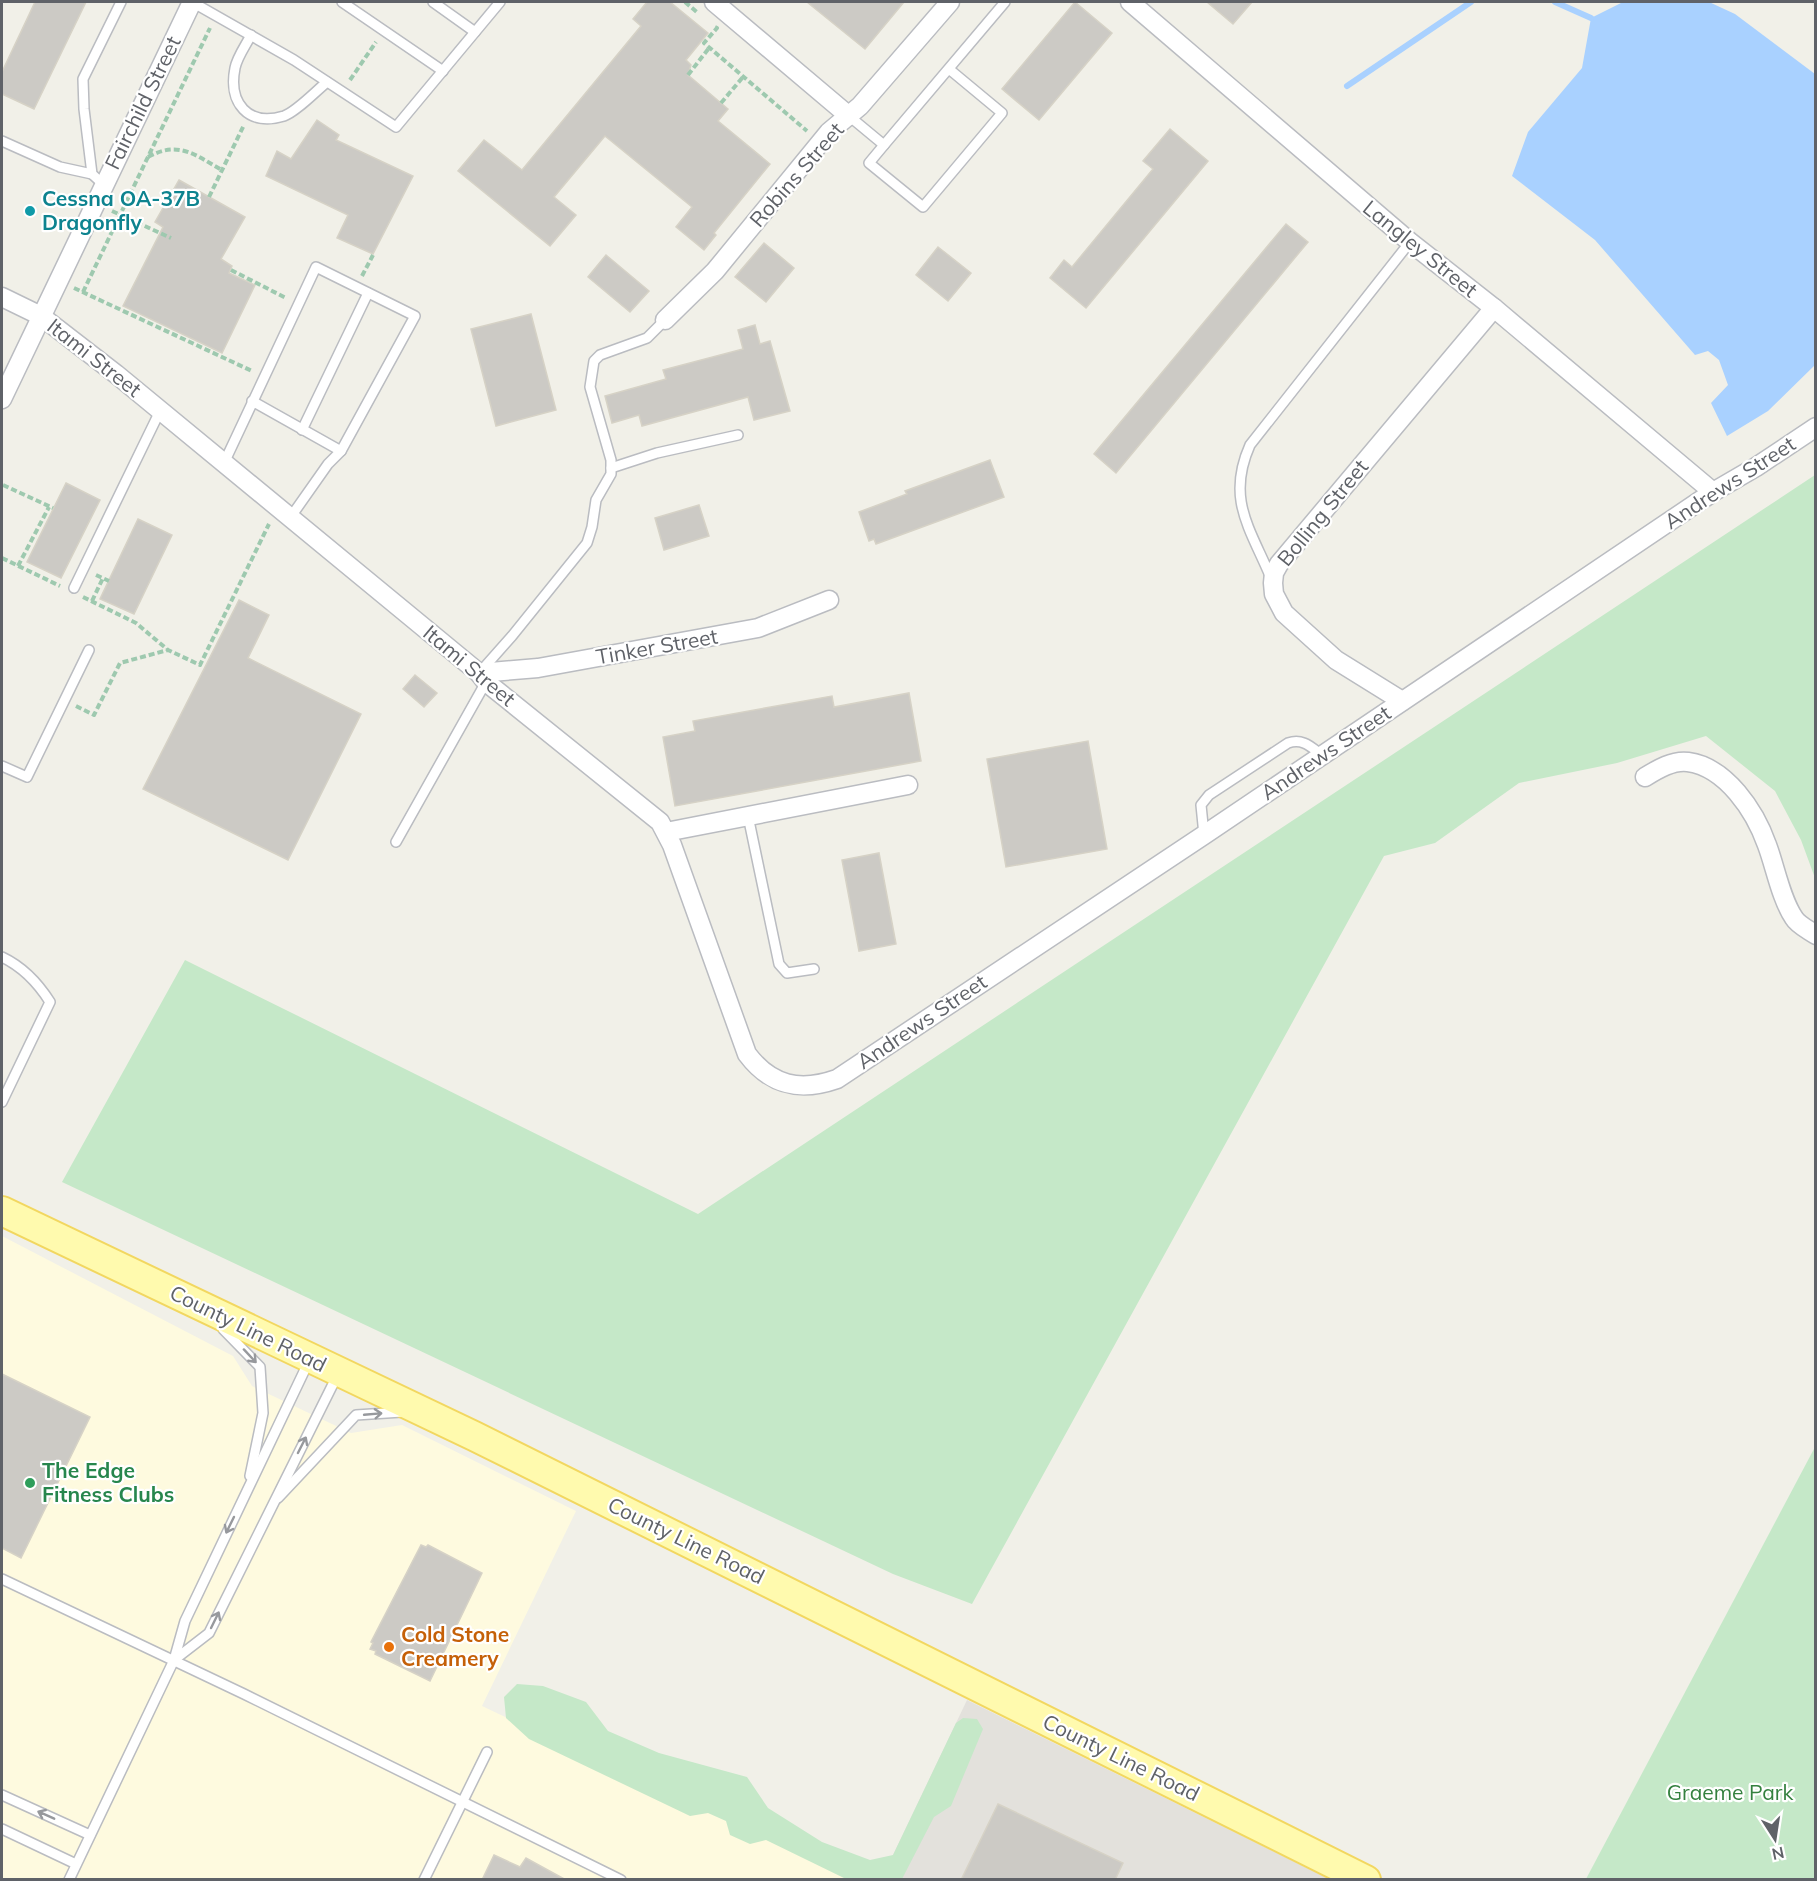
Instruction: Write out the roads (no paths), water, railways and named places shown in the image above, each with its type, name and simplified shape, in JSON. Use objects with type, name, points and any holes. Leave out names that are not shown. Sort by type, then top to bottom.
[{"type":"main road","name":"County Line Road","points":[[2,1211],[474,1436],[1366,1880]]},
{"type":"street","name":"Fairchild Street","points":[[2,399],[95,204],[98,180],[192,2]]},
{"type":"street","points":[[714,2],[849,116]]},
{"type":"street","name":"Robins Street","points":[[665,320],[715,271],[820,143],[860,106],[950,2]]},
{"type":"street","name":"Langley Street","points":[[1130,2],[1410,242],[1494,308],[1713,492]]},
{"type":"street","name":"Itami Street","points":[[2,297],[41,316],[224,463],[660,822],[666,832],[747,1054],[756,1067],[788,1084],[813,1085],[837,1079]]},
{"type":"street","name":"Bolling Street","points":[[1402,701],[1336,660],[1284,613],[1274,594],[1274,573],[1279,564],[1494,308]]},
{"type":"street","name":"Andrews Street","points":[[837,1079],[1713,492],[1756,467],[1815,427]]},
{"type":"street","name":"Tinker Street","points":[[483,678],[758,628],[829,600]]},
{"type":"street","points":[[1645,777],[1662,766],[1687,762],[1709,769],[1728,784],[1754,815],[1794,919],[1815,934]]},
{"type":"street","points":[[666,832],[908,785]]},
{"type":"lane","points":[[98,180],[84,109],[83,79],[121,2]]},
{"type":"lane","points":[[192,2],[251,35],[396,128],[500,2]]},
{"type":"lane","points":[[342,2],[443,71]]},
{"type":"lane","points":[[433,2],[475,32]]},
{"type":"lane","points":[[949,69],[1002,113],[923,207],[869,163],[1005,2]]},
{"type":"lane","points":[[251,35],[235,66],[233,91],[244,111],[262,120],[286,116],[327,82]]},
{"type":"lane","points":[[849,116],[884,144]]},
{"type":"lane","points":[[2,141],[60,167],[98,180]]},
{"type":"lane","points":[[1273,583],[1242,510],[1239,477],[1245,456],[1250,444],[1410,242]]},
{"type":"lane","points":[[224,463],[316,267],[415,316],[341,452],[283,512]]},
{"type":"lane","points":[[302,430],[368,293]]},
{"type":"lane","points":[[396,842],[483,678],[512,636],[587,543],[596,500],[611,474],[611,460],[590,387],[594,361],[609,351],[647,338],[665,320]]},
{"type":"lane","points":[[252,401],[341,452]]},
{"type":"lane","points":[[72,590],[160,411]]},
{"type":"lane","points":[[611,468],[657,453],[738,435]]},
{"type":"lane","points":[[2,765],[27,777],[89,650]]},
{"type":"lane","points":[[1204,835],[1201,805],[1209,795],[1288,743],[1297,740],[1306,743],[1322,755]]},
{"type":"lane","points":[[748,816],[779,964],[787,972],[814,969]]},
{"type":"lane","points":[[2,957],[16,963],[40,987],[50,1002],[2,1102]]},
{"type":"lane","points":[[192,1302],[232,1336],[260,1367],[263,1413],[246,1492]]},
{"type":"lane","points":[[69,1880],[174,1660],[184,1621],[310,1359]]},
{"type":"lane","points":[[174,1660],[209,1633],[338,1373]]},
{"type":"lane","points":[[270,1507],[356,1415],[403,1412],[474,1436]]},
{"type":"lane","points":[[2,1579],[174,1660],[621,1880]]},
{"type":"lane","points":[[424,1880],[487,1752]]},
{"type":"lane","points":[[2,1796],[90,1836]]},
{"type":"lane","points":[[2,1830],[76,1864]]},
{"type":"water","points":[[1623,2],[1709,2],[1735,14],[1815,74],[1815,365],[1768,411],[1727,436],[1711,403],[1728,385],[1719,360],[1708,351],[1695,355],[1595,240],[1512,176],[1528,132],[1582,68],[1591,18]]},
{"type":"waterway","points":[[1347,86],[1471,2]]},
{"type":"waterway","points":[[1555,2],[1591,18]]},
{"type":"place","name":"Cessna OA-37B Dragonfly","points":[[30,211]]},
{"type":"place","name":"The Edge Fitness Clubs","points":[[30,1483]]},
{"type":"place","name":"Cold Stone Creamery","points":[[389,1647]]},
{"type":"park label","name":"Graeme Park","points":[[1730,1793]]}]
